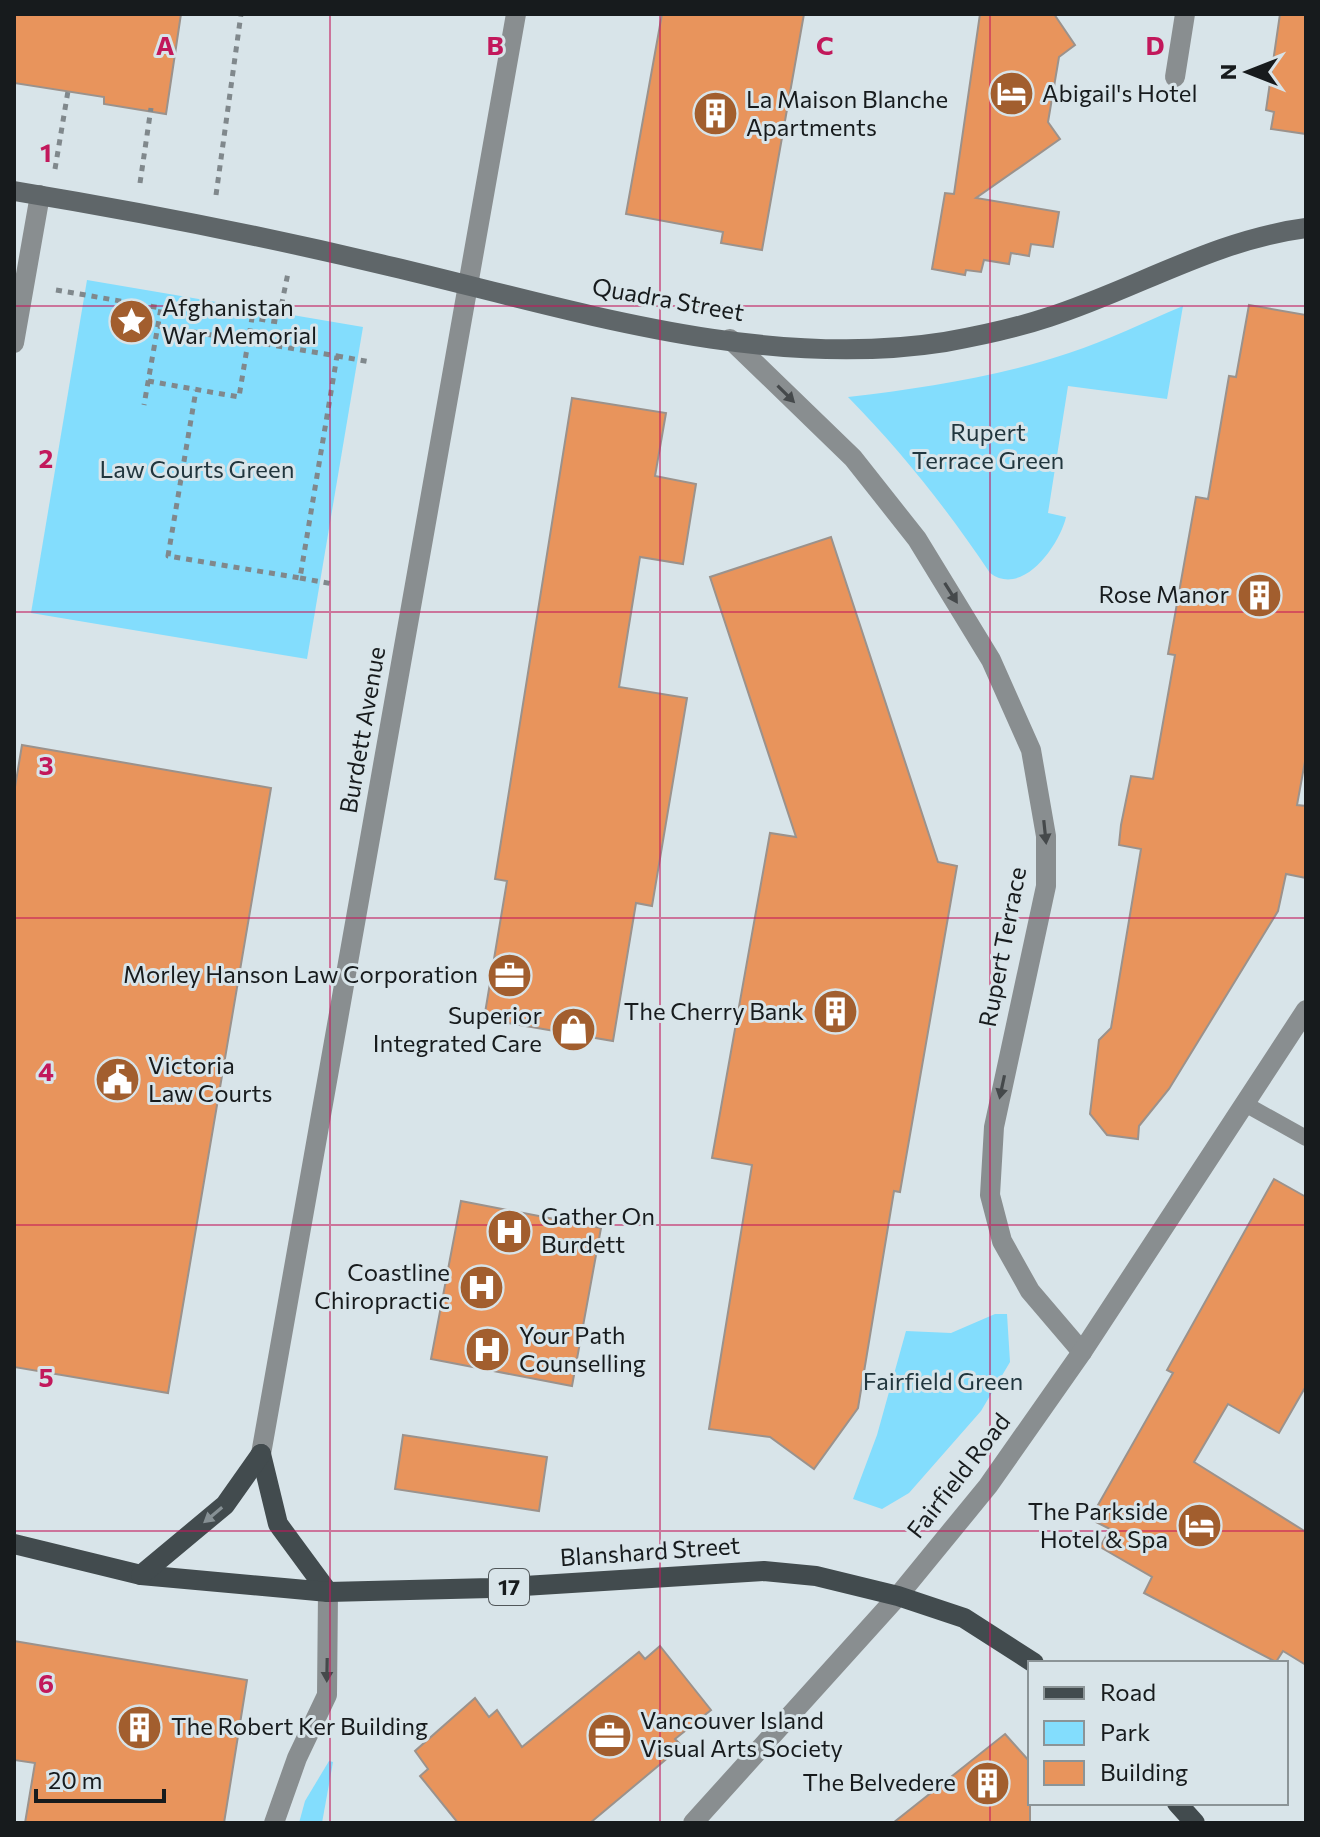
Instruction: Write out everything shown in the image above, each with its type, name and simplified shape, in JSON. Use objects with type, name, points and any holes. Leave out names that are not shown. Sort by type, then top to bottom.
[{"type":"main road","name":"Quadra Street","points":[[14,191],[294,245],[634,323],[730,339],[845,350],[945,342],[1048,317],[1227,245],[1306,228]]},
{"type":"main road","points":[[141,1575],[225,1505],[261,1454]]},
{"type":"main road","points":[[261,1454],[278,1524],[328,1592]]},
{"type":"main road","name":"Blanshard Street","points":[[14,1544],[141,1575],[328,1592],[450,1590],[764,1571],[816,1576],[898,1596],[964,1618],[1031,1661]]},
{"type":"main road","points":[[1179,1805],[1195,1823]]},
{"type":"street","name":"Burdett Avenue","points":[[261,1454],[516,14]]},
{"type":"street","points":[[1175,77],[1185,14]]},
{"type":"street","points":[[15,330],[46,197]]},
{"type":"street","name":"Rupert Terrace","points":[[730,339],[853,458],[917,539],[991,660],[1031,750],[1046,836],[1046,886],[994,1127],[990,1195],[1002,1241],[1030,1291],[1082,1352]]},
{"type":"street","name":"Fairfield Road","points":[[693,1823],[898,1596],[988,1486],[1082,1352],[1306,1010]]},
{"type":"street","points":[[274,1823],[297,1758],[327,1695],[328,1592]]},
{"type":"lane","points":[[1245,1104],[1306,1138]]},
{"type":"path","points":[[210,228],[241,14]]},
{"type":"path","points":[[46,197],[68,91]]},
{"type":"path","points":[[146,144],[151,108]]},
{"type":"path","points":[[148,381],[239,397],[252,318],[278,322],[294,245]]},
{"type":"path","points":[[24,285],[161,308],[144,405]]},
{"type":"path","points":[[158,326],[371,362]]},
{"type":"path","points":[[300,578],[337,356]]},
{"type":"path","points":[[196,390],[168,556],[333,584]]},
{"type":"green space","name":"Law Courts Green","points":[[87,280],[363,327],[307,659],[31,613]]},
{"type":"green space","name":"Rupert Terrace Green","points":[[1183,306],[1167,399],[1068,386],[1048,513],[1066,517],[1048,553],[1027,573],[1015,579],[1002,579],[990,573],[923,482],[848,397],[960,381],[1015,369],[1069,353]]},
{"type":"green space","name":"Fairfield Green","points":[[995,1314],[1007,1314],[1010,1362],[981,1411],[909,1493],[882,1509],[853,1499],[877,1435],[906,1331],[951,1333]]},
{"type":"green space","points":[[329,1761],[333,1762],[322,1823],[299,1823],[305,1801]]},
{"type":"building","points":[[14,14],[181,14],[166,114],[104,104],[104,97],[14,83]]},
{"type":"building","name":"La Maison Blanche Apartments","points":[[662,14],[804,14],[762,250],[721,243],[723,232],[626,214]]},
{"type":"building","points":[[980,14],[1054,14],[1075,45],[1059,57],[1048,122],[1060,139],[976,198],[1059,212],[1053,247],[1031,244],[1029,256],[1011,253],[1009,264],[984,260],[981,272],[966,270],[965,275],[932,269],[945,193],[954,194]]},
{"type":"building","points":[[1280,14],[1306,14],[1306,134],[1271,129],[1274,112],[1266,110]]},
{"type":"building","name":"Rose Manor","points":[[1249,305],[1306,315],[1306,756],[1297,805],[1306,806],[1306,878],[1286,874],[1278,911],[1169,1089],[1139,1126],[1138,1139],[1107,1135],[1090,1114],[1099,1040],[1111,1028],[1141,849],[1119,845],[1121,825],[1131,776],[1153,779],[1175,655],[1168,654],[1196,497],[1208,499],[1229,376],[1236,377]]},
{"type":"building","points":[[572,398],[666,413],[655,476],[696,484],[683,564],[640,557],[619,687],[687,698],[652,906],[636,903],[613,1041],[484,1019],[507,881],[495,879]]},
{"type":"building","points":[[831,537],[938,862],[957,866],[900,1192],[894,1191],[858,1408],[814,1469],[770,1437],[709,1429],[752,1165],[712,1158],[770,833],[796,837],[710,577]]},
{"type":"building","name":"Victoria Law Courts","points":[[22,745],[271,788],[168,1393],[14,1367],[14,793]]},
{"type":"building","points":[[1274,1179],[1306,1197],[1306,1386],[1279,1433],[1228,1404],[1194,1462],[1306,1532],[1306,1665],[1283,1651],[1274,1661],[1144,1593],[1152,1577],[1100,1547],[1110,1529],[1090,1519],[1173,1373],[1167,1370]]},
{"type":"building","points":[[461,1201],[601,1228],[572,1386],[431,1359]]},
{"type":"building","points":[[403,1435],[547,1457],[539,1511],[395,1489]]},
{"type":"building","name":"The Robert Ker Building","points":[[14,1641],[247,1680],[224,1823],[25,1823],[35,1763],[14,1760]]},
{"type":"building","name":"Vancouver Island Visual Arts Society","points":[[660,1646],[711,1710],[675,1739],[682,1746],[590,1823],[458,1823],[420,1776],[428,1769],[415,1751],[475,1698],[489,1717],[497,1710],[522,1747],[639,1652],[645,1659]]},
{"type":"building","name":"The Belvedere","points":[[1005,1734],[1028,1760],[1030,1823],[893,1823]]},
{"type":"place","name":"Abigail's Hotel","points":[[1011,94]]},
{"type":"place","name":"La Maison Blanche Apartments","points":[[715,114]]},
{"type":"place","name":"Afghanistan War Memorial","points":[[131,322]]},
{"type":"place","name":"Rose Manor","points":[[1260,595]]},
{"type":"place","name":"Morley Hanson Law Corporation","points":[[509,975]]},
{"type":"place","name":"The Cherry Bank","points":[[835,1012]]},
{"type":"place","name":"Superior Integrated Care","points":[[573,1030]]},
{"type":"place","name":"Victoria Law Courts","points":[[117,1080]]},
{"type":"place","name":"Gather On Burdett","points":[[510,1231]]},
{"type":"place","name":"Coastline Chiropractic","points":[[481,1287]]},
{"type":"place","name":"Your Path Counselling","points":[[488,1350]]},
{"type":"place","name":"The Parkside Hotel & Spa","points":[[1199,1526]]},
{"type":"place","name":"The Robert Ker Building","points":[[140,1727]]},
{"type":"place","name":"Vancouver Island Visual Arts Society","points":[[609,1735]]},
{"type":"place","name":"The Belvedere","points":[[987,1783]]}]
